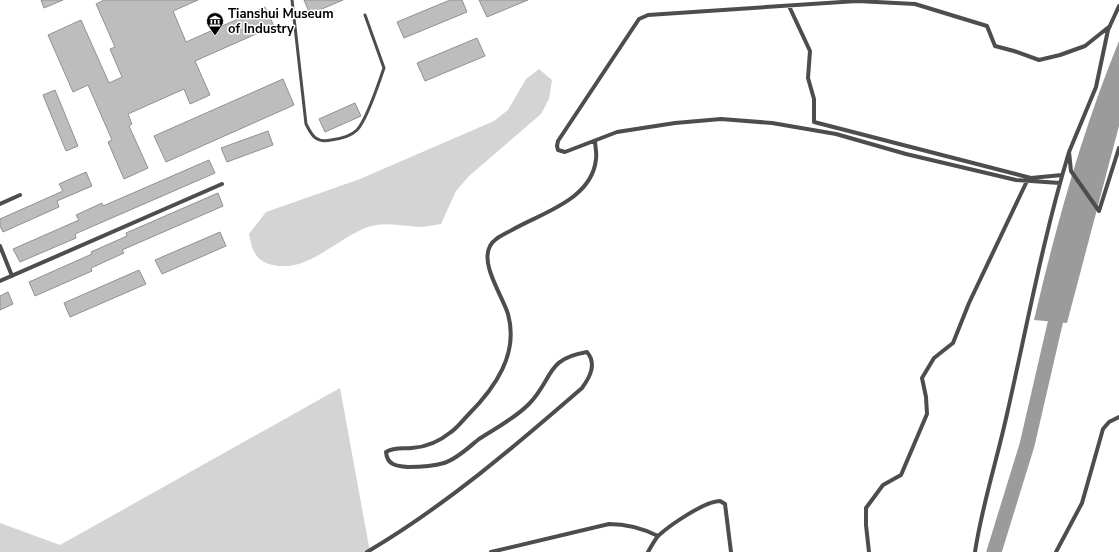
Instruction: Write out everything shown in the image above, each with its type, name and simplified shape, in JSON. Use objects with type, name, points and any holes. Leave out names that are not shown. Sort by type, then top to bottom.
[{"type":"street","points":[[1060,183],[1016,180],[906,154],[836,134],[772,123],[721,119],[675,123],[617,132],[565,152],[558,150],[557,146],[558,141],[639,19],[648,15],[857,1],[915,4],[987,26],[995,46],[1038,60],[1060,55],[1085,46],[1110,26]]},
{"type":"street","points":[[789,6],[810,52],[808,78],[814,99],[814,122],[1032,178],[1062,175]]},
{"type":"street","points":[[975,552],[1038,269],[1062,175],[1069,152],[1096,87],[1110,26],[1119,6]]},
{"type":"street","points":[[367,552],[394,536],[508,453],[582,388],[590,377],[592,371],[591,357],[587,352],[573,354],[556,364],[538,393],[520,413],[444,463],[405,466],[391,464],[387,459],[386,452],[392,448],[425,446],[450,433],[478,406],[497,381],[511,347],[511,334],[508,314],[487,262],[488,249],[496,239],[525,222],[555,208],[578,192],[587,181],[594,166],[596,158],[594,141]]},
{"type":"street","points":[[1069,152],[1071,170],[1099,211],[1119,148]]},
{"type":"street","points":[[869,552],[866,508],[883,485],[901,474],[927,414],[926,397],[922,378],[934,358],[953,343],[969,303],[1027,181]]},
{"type":"street","points":[[0,281],[222,184]]},
{"type":"street","points":[[0,204],[20,195]]},
{"type":"street","points":[[0,246],[12,276]]},
{"type":"street","points":[[1056,552],[1082,504],[1103,429],[1109,422],[1119,417]]},
{"type":"street","points":[[648,552],[658,536],[702,505],[720,501],[725,504],[730,552]]},
{"type":"street","points":[[491,552],[609,524],[622,524],[644,529],[658,536]]},
{"type":"lane","points":[[292,0],[306,124],[312,137],[320,141],[345,136],[357,130],[364,118],[384,68],[365,16]]},
{"type":"shaded area","points":[[1119,41],[1119,126],[1067,323],[1034,320],[1051,249],[1071,179],[1093,109]]},
{"type":"shaded area","points":[[539,69],[552,80],[549,99],[541,114],[469,176],[456,191],[441,224],[423,227],[389,224],[375,225],[356,232],[310,259],[298,264],[286,266],[267,263],[258,258],[255,254],[251,245],[249,234],[266,212],[360,179],[494,121],[508,110],[526,79]]},
{"type":"shaded area","points":[[340,388],[370,552],[0,552],[0,523],[60,545]]},
{"type":"building","points":[[41,0],[63,0],[44,8]]},
{"type":"building","points":[[104,0],[198,0],[173,11],[186,42],[265,7],[274,26],[195,61],[210,95],[190,104],[184,89],[128,114],[132,124],[129,126],[148,168],[124,179],[108,142],[112,140],[88,85],[73,92],[48,35],[81,20],[109,83],[122,77],[110,49],[115,47],[96,4]]},
{"type":"building","points":[[304,0],[343,0],[310,14]]},
{"type":"building","points":[[450,0],[462,0],[467,12],[404,38],[397,22]]},
{"type":"building","points":[[479,0],[528,0],[487,17]]},
{"type":"building","points":[[477,38],[485,56],[425,81],[417,63]]},
{"type":"building","points":[[283,79],[294,105],[166,162],[154,136]]},
{"type":"building","points":[[55,90],[78,146],[66,151],[43,95]]},
{"type":"building","points":[[355,103],[361,116],[325,132],[319,119]]},
{"type":"building","points":[[268,131],[273,145],[227,162],[221,148]]},
{"type":"building","points":[[209,160],[215,173],[75,234],[76,238],[20,262],[13,249],[79,220],[76,215],[102,203],[103,206]]},
{"type":"building","points":[[86,172],[92,186],[57,201],[59,207],[3,232],[0,226],[0,219],[63,191],[59,184]]},
{"type":"building","points":[[218,193],[223,206],[122,250],[124,253],[91,268],[92,271],[35,296],[29,282],[92,254],[91,252],[127,236],[126,233]]},
{"type":"building","points":[[220,232],[226,246],[162,274],[155,260]]},
{"type":"building","points":[[139,270],[146,284],[70,317],[64,303]]},
{"type":"building","points":[[8,292],[13,304],[0,310],[0,296]]},
{"type":"waterway","points":[[994,552],[1027,445],[1060,302]]},
{"type":"place","name":"Tianshui Museum of Industry","points":[[215,36]]}]
